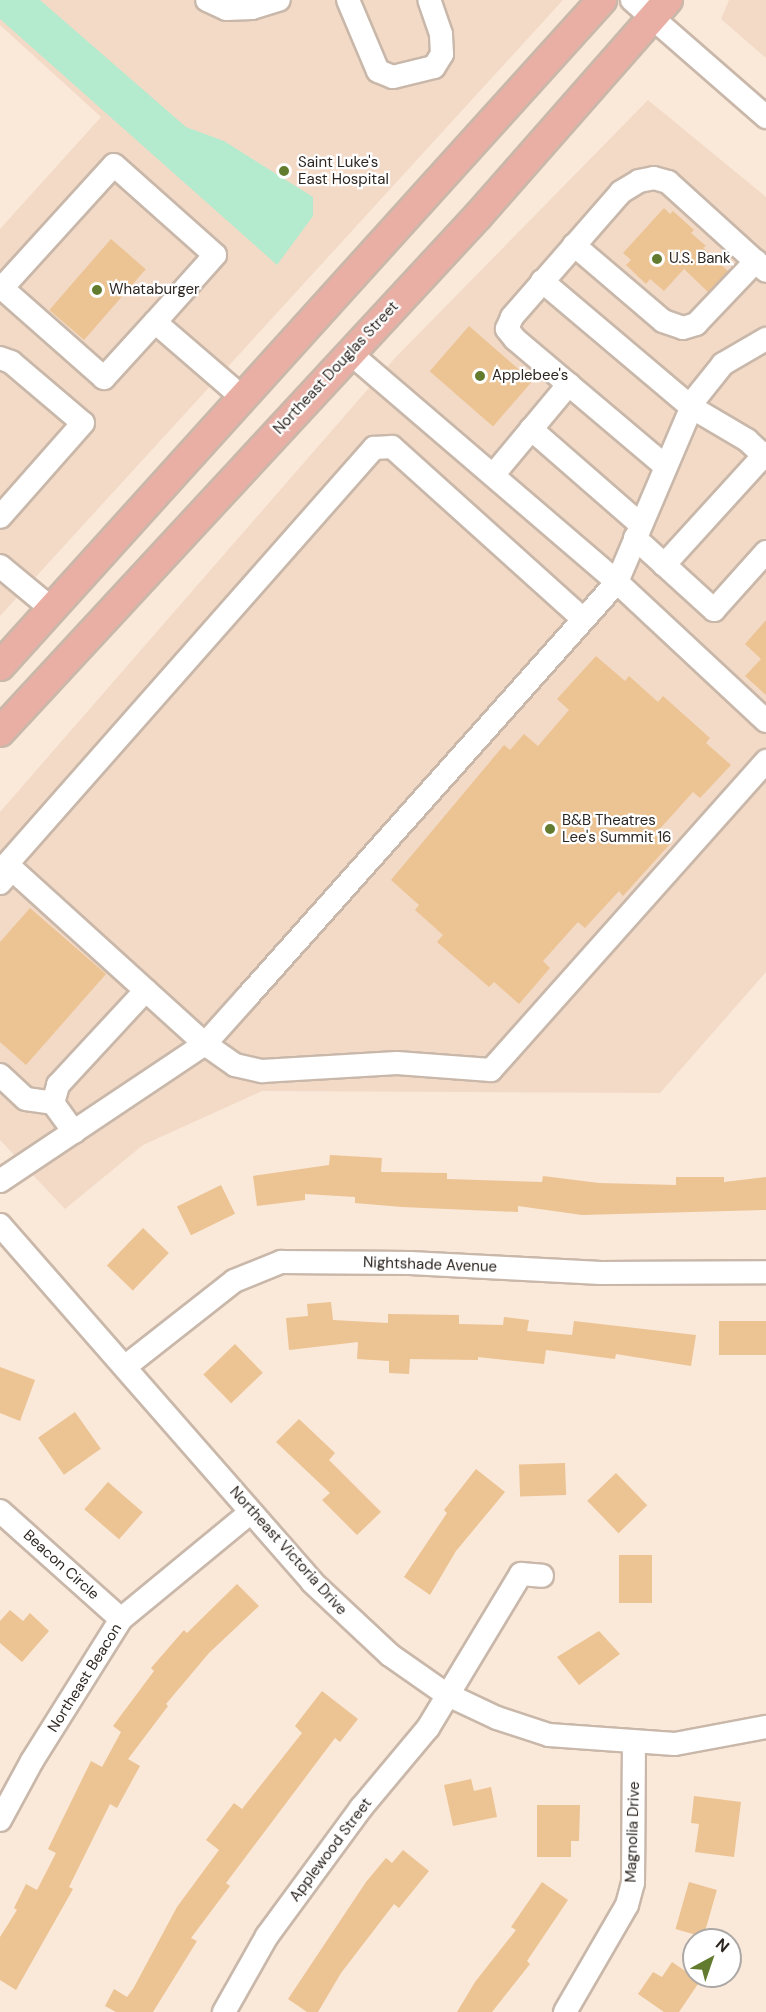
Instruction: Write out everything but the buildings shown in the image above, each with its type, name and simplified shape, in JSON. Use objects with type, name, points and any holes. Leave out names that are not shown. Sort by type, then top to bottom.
[{"type":"main road","points":[[0,666],[602,0]]},
{"type":"main road","name":"Northeast Douglas Street","points":[[0,732],[350,353],[661,9]]},
{"type":"street","points":[[207,0],[226,9],[252,8],[279,0]]},
{"type":"street","points":[[349,0],[378,71],[393,77],[434,68],[442,54],[441,34],[429,0]]},
{"type":"street","points":[[632,0],[661,9],[766,117]]},
{"type":"street","points":[[114,165],[215,255],[155,322],[104,378],[1,289],[114,165]]},
{"type":"street","points":[[574,245],[663,321],[682,328],[696,324],[761,266],[668,182],[654,178],[639,181],[621,192],[542,281],[512,317],[507,329],[664,465]]},
{"type":"street","points":[[542,281],[691,407],[747,440],[765,455],[664,565]]},
{"type":"street","points":[[155,322],[242,397]]},
{"type":"street","points":[[0,1181],[205,1044],[616,582],[664,465],[691,407],[723,364],[766,339]]},
{"type":"street","points":[[350,353],[494,474],[616,582],[766,721]]},
{"type":"street","points":[[0,358],[12,362],[83,423],[4,504]]},
{"type":"street","points":[[494,474],[569,384]]},
{"type":"street","points":[[531,429],[637,531],[664,565],[714,610],[766,552]]},
{"type":"street","points":[[583,619],[392,447],[374,448],[5,868],[205,1044],[235,1065],[262,1071],[397,1064],[491,1070],[766,761]]},
{"type":"street","points":[[0,566],[52,609]]},
{"type":"street","points":[[53,1102],[58,1085],[146,990]]},
{"type":"street","points":[[0,1075],[26,1099],[53,1102],[74,1132]]},
{"type":"street","name":"Northeast Victoria Drive","points":[[0,1225],[342,1613],[390,1654],[446,1694],[497,1718],[549,1735],[675,1744],[766,1727]]},
{"type":"street","name":"Nightshade Avenue","points":[[126,1366],[234,1281],[281,1262],[410,1263],[601,1273],[766,1272]]},
{"type":"street","name":"Beacon Circle","points":[[0,1511],[122,1619]]},
{"type":"street","name":"Northeast Beacon","points":[[0,1820],[32,1761],[122,1619],[251,1512]]},
{"type":"street","name":"Applewood Street","points":[[224,2012],[267,1936],[361,1808],[428,1728],[446,1694],[521,1574],[542,1576]]},
{"type":"street","name":"Magnolia Drive","points":[[565,2012],[627,1905],[633,1883],[634,1742]]},
{"type":"shaded area","points":[[0,0],[563,0],[0,616],[0,229],[101,117],[0,25]]},
{"type":"shaded area","points":[[729,0],[766,0],[766,58],[721,19]]},
{"type":"shaded area","points":[[648,100],[766,197],[766,972],[660,1093],[262,1091],[143,1145],[65,1209],[0,1140],[0,812],[395,358]]},
{"type":"green space","points":[[0,0],[40,0],[186,127],[224,141],[313,197],[313,216],[277,265],[0,19]]},
{"type":"place","name":"Saint Luke's East Hospital","points":[[284,171]]},
{"type":"place","name":"U.S. Bank","points":[[657,259]]},
{"type":"place","name":"Whataburger","points":[[97,290]]},
{"type":"place","name":"Applebee's","points":[[480,376]]},
{"type":"place","name":"B&B Theatres Lee's Summit 16","points":[[550,829]]}]
